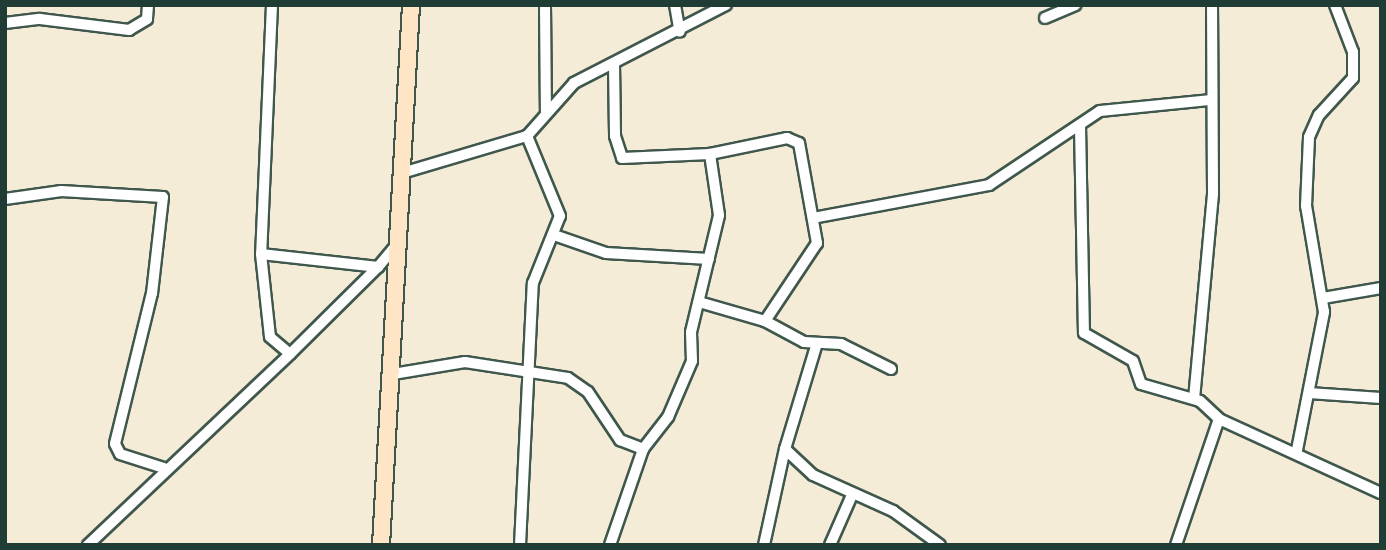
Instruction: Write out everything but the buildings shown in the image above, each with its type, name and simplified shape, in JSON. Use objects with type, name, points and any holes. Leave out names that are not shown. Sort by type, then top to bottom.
[{"type":"street","points":[[5,23],[40,19],[129,30],[147,19],[148,5]]},
{"type":"street","points":[[272,5],[261,254],[270,337],[290,354]]},
{"type":"street","points":[[381,545],[402,239],[402,173],[411,5]]},
{"type":"street","points":[[545,5],[546,112]]},
{"type":"street","points":[[675,5],[680,32]]},
{"type":"street","points":[[402,173],[527,136],[574,83],[680,32],[726,5]]},
{"type":"street","points":[[1045,18],[1075,5]]},
{"type":"street","points":[[1194,399],[1208,297],[1212,5]]},
{"type":"street","points":[[1297,450],[1309,393],[1323,298],[1307,206],[1309,137],[1319,115],[1350,88],[1354,63],[1335,5]]},
{"type":"street","points":[[614,63],[619,155],[710,154],[795,140],[813,218],[815,252],[765,321]]},
{"type":"street","points":[[813,218],[989,185],[1107,109],[1211,100]]},
{"type":"street","points":[[1080,126],[1084,333],[1133,362],[1141,384],[1194,399],[1219,419],[1297,450],[1381,493]]},
{"type":"street","points":[[520,545],[533,283],[554,235],[557,205],[527,136]]},
{"type":"street","points":[[614,543],[643,449],[668,417],[692,360],[699,302],[719,202],[710,154]]},
{"type":"street","points":[[5,200],[61,191],[163,197],[152,293],[115,444],[120,454],[164,468]]},
{"type":"street","points":[[554,235],[606,253],[709,259]]},
{"type":"street","points":[[89,544],[164,468],[290,354],[378,267],[402,239]]},
{"type":"street","points":[[261,254],[378,267]]},
{"type":"street","points":[[1323,298],[1381,288]]},
{"type":"street","points":[[699,302],[765,321],[817,343],[841,344],[891,369]]},
{"type":"street","points":[[764,545],[785,449],[817,343]]},
{"type":"street","points":[[393,374],[466,362],[582,384],[620,440],[643,449]]},
{"type":"street","points":[[1309,393],[1381,398]]},
{"type":"street","points":[[1176,545],[1219,419]]},
{"type":"street","points":[[785,449],[813,475],[852,495],[893,511],[940,545]]},
{"type":"street","points":[[830,545],[852,495]]}]
